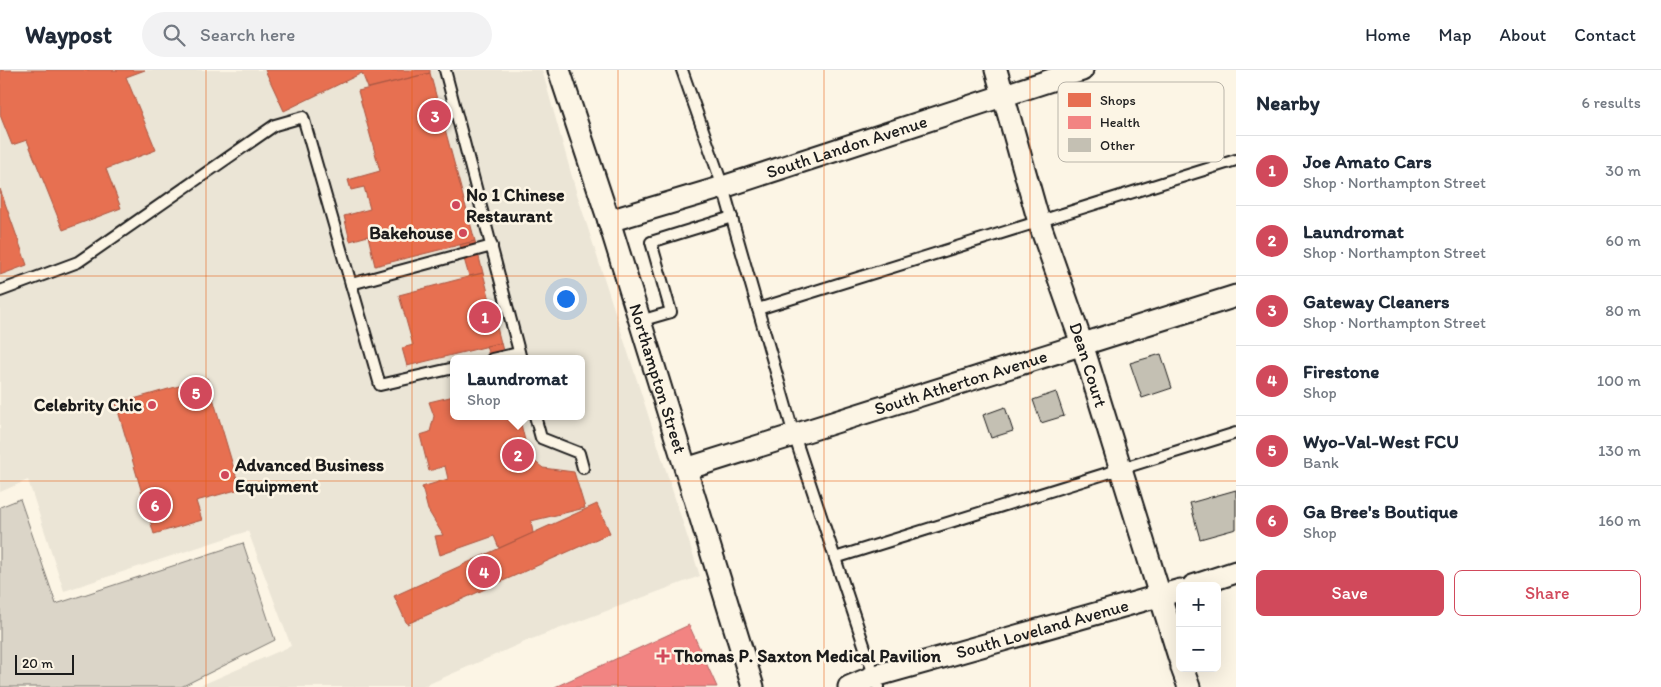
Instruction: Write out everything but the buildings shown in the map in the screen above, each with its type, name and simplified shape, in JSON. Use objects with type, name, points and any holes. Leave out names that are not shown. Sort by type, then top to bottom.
[{"type":"street","name":"Northampton Street","points":[[559,70],[609,221],[753,687]]},
{"type":"street","name":"Dean Court","points":[[996,70],[1039,222],[1082,344],[1158,597],[1176,649]]},
{"type":"street","name":"South Landon Avenue","points":[[609,221],[723,187],[1003,94],[1082,70]]},
{"type":"street","name":"South Atherton Avenue","points":[[686,469],[1236,296]]},
{"type":"street","points":[[1205,582],[1236,572]]},
{"type":"street","name":"South Loveland Avenue","points":[[849,687],[876,682],[1176,591]]},
{"type":"street","points":[[1183,672],[1189,687]]},
{"type":"lane","points":[[445,70],[520,355]]},
{"type":"lane","points":[[682,70],[723,187],[794,435],[876,682]]},
{"type":"lane","points":[[0,291],[78,262],[275,125],[303,117],[380,385],[450,369]]},
{"type":"lane","points":[[758,309],[1236,160]]},
{"type":"lane","points":[[640,321],[672,312],[651,242],[732,217]]},
{"type":"lane","points":[[351,284],[492,246]]},
{"type":"lane","points":[[536,420],[541,438],[579,453],[583,468]]},
{"type":"lane","points":[[835,558],[1236,434]]},
{"type":"shaded area","points":[[0,70],[542,70],[576,191],[700,576],[529,640],[422,687],[197,687],[291,646],[248,531],[64,591],[28,480],[0,492]]},
{"type":"shaded area","points":[[20,499],[56,604],[243,543],[275,640],[181,687],[0,687],[0,507]]},
{"type":"place","name":"Gateway Cleaners","points":[[435,116]]},
{"type":"place","name":"No 1 Chinese Restaurant","points":[[456,205]]},
{"type":"place","name":"Bakehouse","points":[[463,233]]},
{"type":"place","name":"Joe Amato Cars","points":[[485,317]]},
{"type":"place","name":"Wyo-Val-West FCU","points":[[196,393]]},
{"type":"place","name":"Celebrity Chic","points":[[152,405]]},
{"type":"place","name":"Laundromat","points":[[518,455]]},
{"type":"place","name":"Advanced Business Equipment","points":[[225,475]]},
{"type":"place","name":"Ga Bree's Boutique","points":[[155,505]]},
{"type":"place","name":"Firestone","points":[[484,572]]},
{"type":"place","name":"Thomas P. Saxton Medical Pavilion","points":[[663,656]]}]
